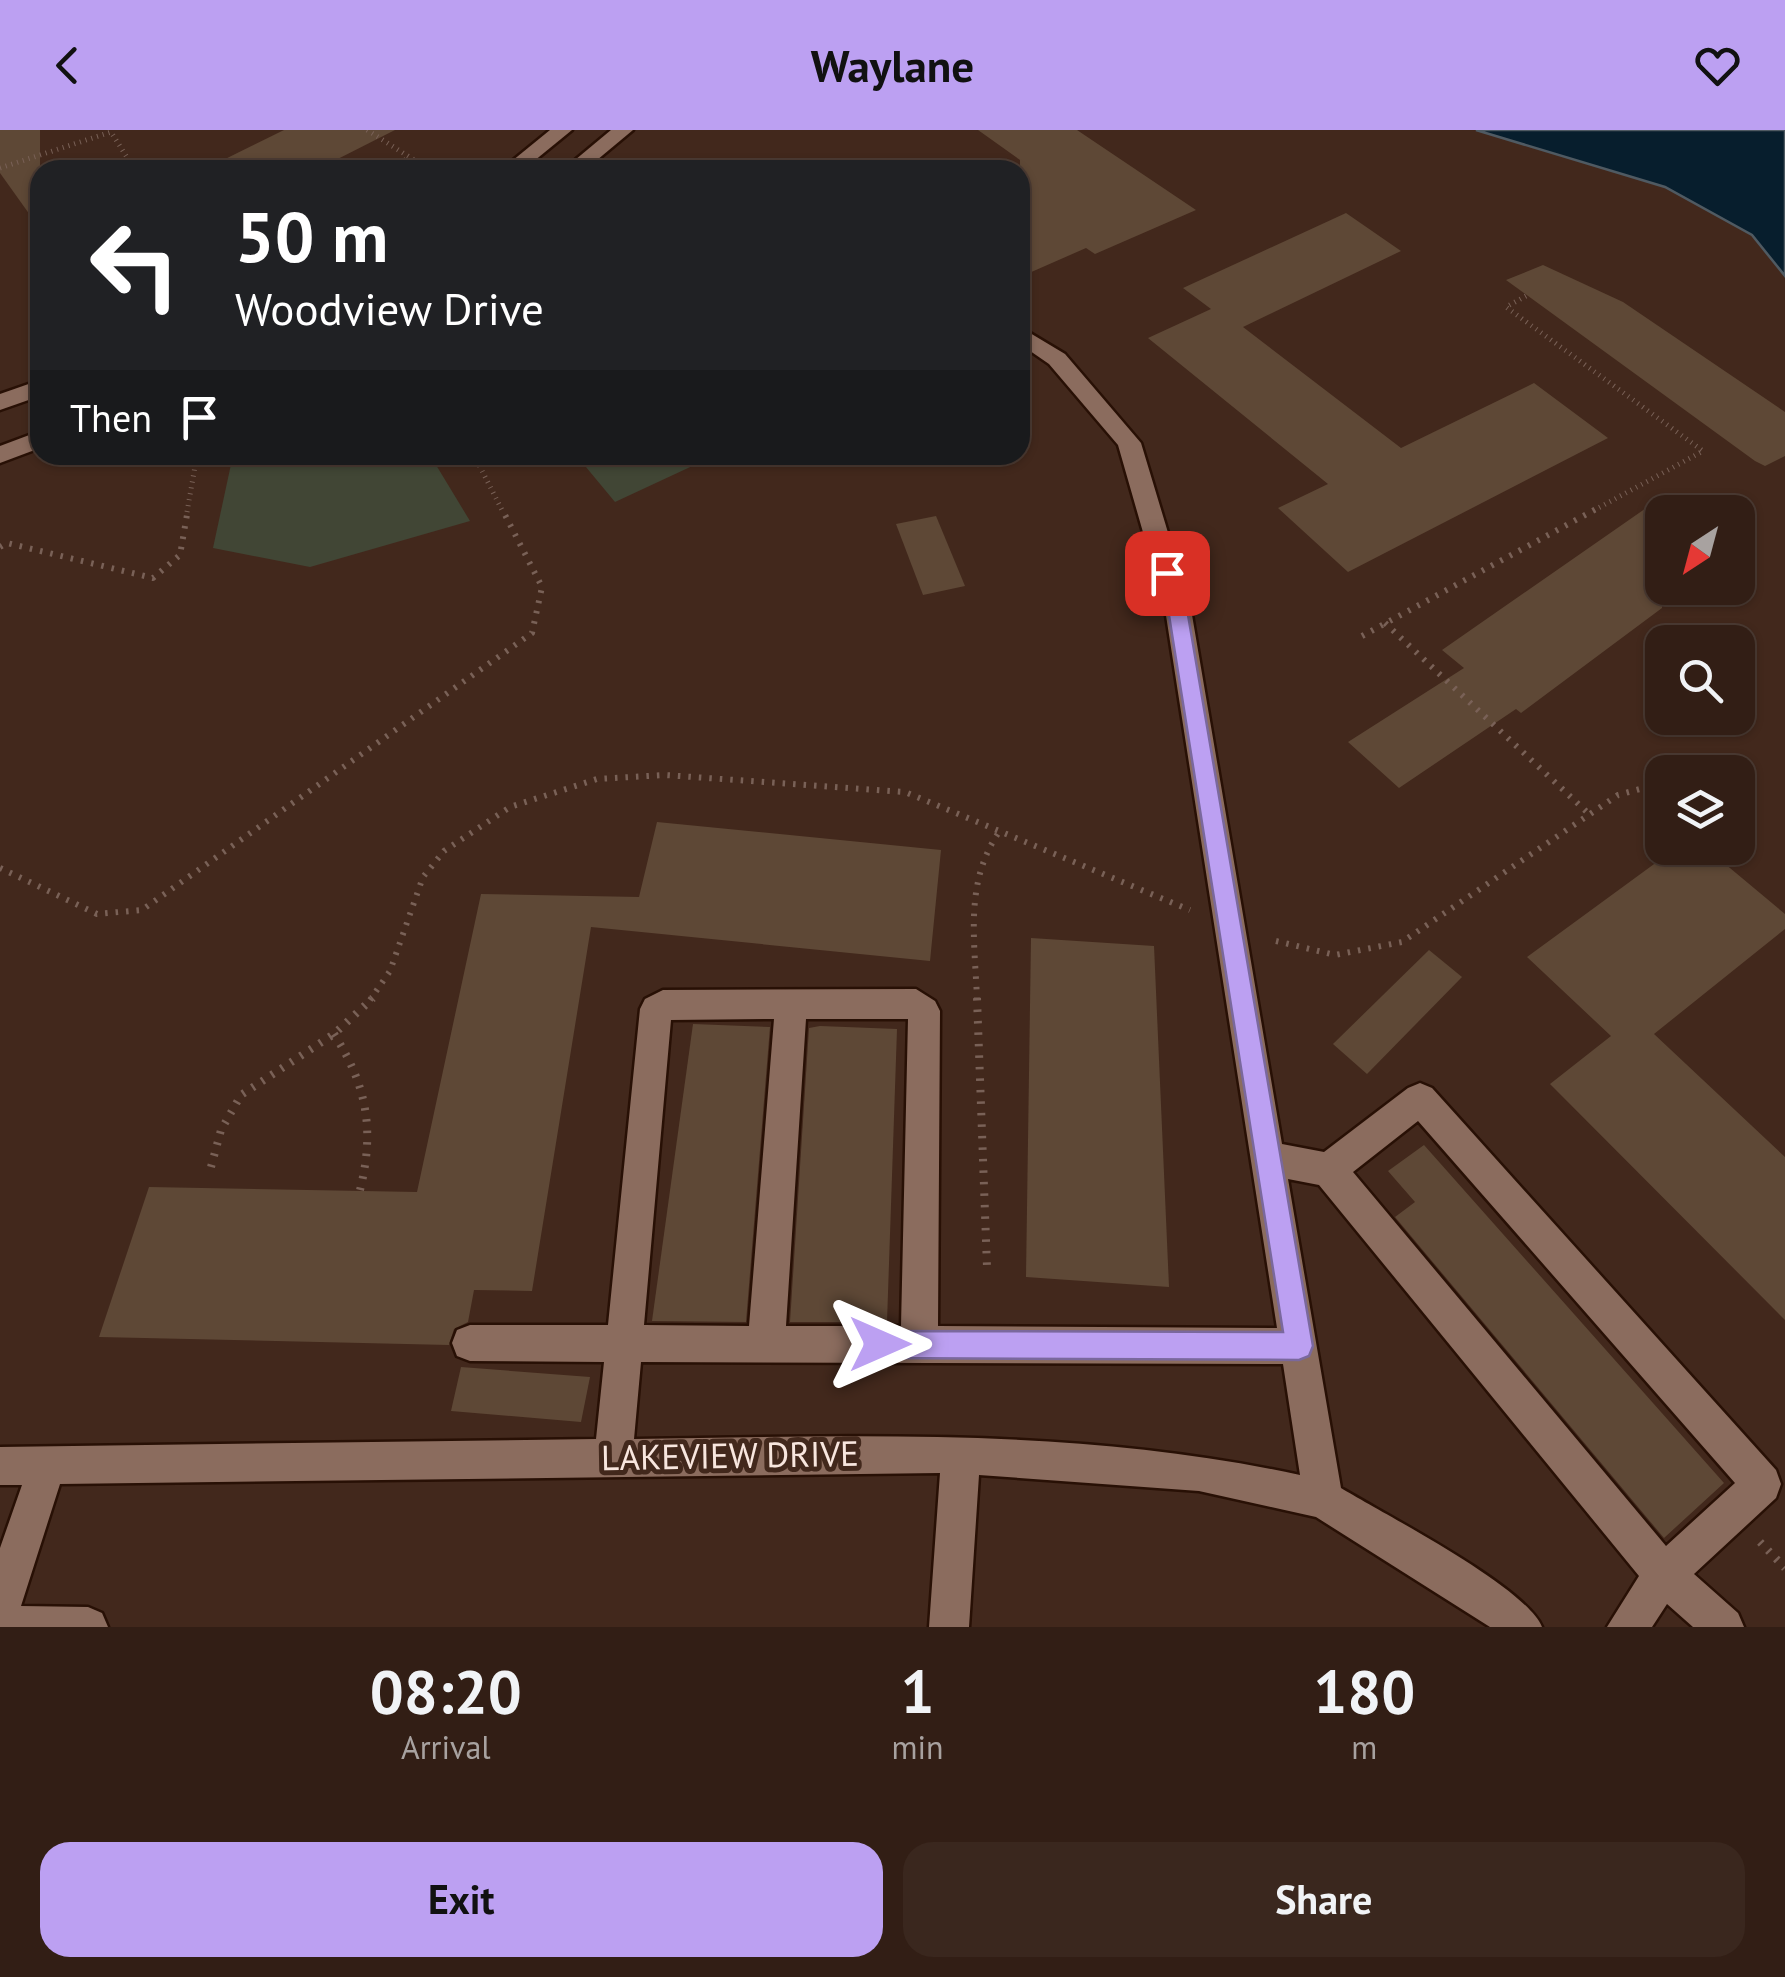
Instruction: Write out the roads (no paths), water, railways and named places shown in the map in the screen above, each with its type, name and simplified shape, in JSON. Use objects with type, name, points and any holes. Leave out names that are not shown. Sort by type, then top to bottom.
[{"type":"street","points":[[524,160],[562,130]]},
{"type":"street","points":[[585,160],[622,130]]},
{"type":"street","points":[[1030,341],[1057,359],[1129,442],[1178,609],[1323,1500]]},
{"type":"street","points":[[30,392],[6,400],[30,427]]},
{"type":"street","points":[[0,442],[30,434]]},
{"type":"street","points":[[0,456],[30,436]]},
{"type":"street","points":[[614,1458],[656,1009],[663,1005],[916,1004],[924,1011],[919,1344]]},
{"type":"street","points":[[766,1344],[791,1005]]},
{"type":"street","points":[[1329,1170],[1420,1099],[1762,1484],[1664,1575],[1626,1627]]},
{"type":"street","points":[[1269,1158],[1329,1170],[1664,1575],[1724,1627]]},
{"type":"street","points":[[470,1343],[1299,1346]]},
{"type":"street","points":[[949,1627],[961,1454]]},
{"type":"street","name":"LAKEVIEW DRIVE","points":[[0,1466],[961,1454],[1200,1472],[1323,1500],[1495,1605],[1522,1627]]},
{"type":"street","points":[[0,1607],[48,1464]]},
{"type":"street","points":[[0,1626],[88,1627]]},
{"type":"water","points":[[1476,130],[1785,130],[1785,276],[1752,235],[1665,187]]}]
